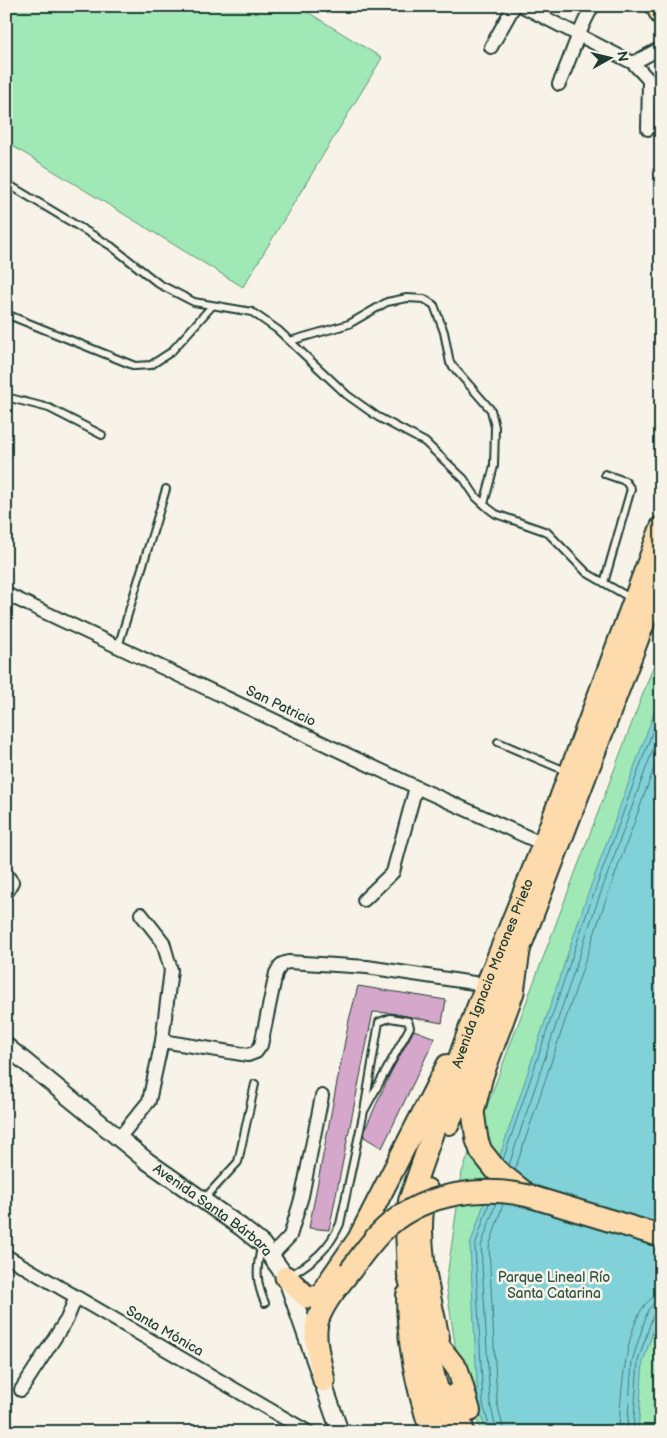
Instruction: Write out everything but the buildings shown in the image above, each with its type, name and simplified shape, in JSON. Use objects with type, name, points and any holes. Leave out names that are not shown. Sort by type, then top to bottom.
[{"type":"highway","points":[[519,951],[513,992],[482,1076],[473,1112],[477,1140],[481,1151],[496,1170],[529,1196]]},
{"type":"highway","points":[[324,1381],[317,1342],[317,1323],[330,1296],[378,1235],[390,1223],[418,1206],[463,1193],[498,1192],[529,1196],[661,1236]]},
{"type":"highway","points":[[293,1284],[309,1298],[330,1296]]},
{"type":"main road","points":[[656,6],[661,15]]},
{"type":"main road","name":"Avenida Ignacio Morones Prieto","points":[[454,1423],[408,1275],[406,1227],[409,1201],[473,1018],[543,844],[661,527]]},
{"type":"main road","name":"Avenida Ignacio Morones Prieto","points":[[454,1423],[430,1297],[422,1232],[423,1204],[444,1136],[519,951],[661,579]]},
{"type":"main road","points":[[293,1284],[314,1293],[323,1288],[332,1279],[350,1252],[432,1092],[473,1018]]},
{"type":"main road","points":[[408,1275],[407,1323],[412,1359],[419,1396],[431,1432]]},
{"type":"main road","points":[[441,1348],[458,1370],[476,1432]]},
{"type":"street","points":[[491,46],[514,6]]},
{"type":"street","points":[[522,6],[633,63],[649,80],[661,87]]},
{"type":"street","points":[[560,84],[582,24],[593,6]]},
{"type":"street","points":[[633,63],[661,48]]},
{"type":"street","points":[[648,129],[649,80]]},
{"type":"street","name":"San Patricio","points":[[6,594],[416,787],[543,844]]},
{"type":"street","points":[[364,900],[394,872],[416,787]]},
{"type":"street","points":[[6,874],[12,882],[6,894]]},
{"type":"street","points":[[119,1138],[148,1101],[162,1041],[171,970],[163,942],[141,914]]},
{"type":"street","points":[[162,1041],[248,1055],[256,1052],[261,1046],[276,973],[282,964],[288,962],[367,967],[487,985]]},
{"type":"street","name":"Avenida Santa Bárbara","points":[[6,1046],[147,1161],[252,1235],[266,1250],[293,1284],[340,1432]]},
{"type":"street","points":[[266,1250],[290,1236],[293,1228],[302,1196],[322,1096]]},
{"type":"street","name":"Santa Mónica","points":[[6,1256],[301,1431]]},
{"type":"street","points":[[21,1390],[67,1319],[76,1297]]},
{"type":"lane","points":[[6,182],[111,246],[159,284],[194,302],[252,312],[290,341],[347,395],[378,417],[425,442],[464,479],[484,504],[496,514],[547,532],[581,568],[634,600]]},
{"type":"lane","points":[[290,341],[349,324],[387,302],[407,298],[424,298],[434,305],[444,332],[450,364],[491,410],[495,428],[494,466],[484,504]]},
{"type":"lane","points":[[6,314],[135,366],[151,365],[171,352],[212,306]]},
{"type":"lane","points":[[6,398],[49,408],[102,435]]},
{"type":"lane","points":[[604,583],[631,489],[625,481],[605,474]]},
{"type":"lane","points":[[118,646],[166,489]]},
{"type":"lane","points":[[498,742],[569,772]]},
{"type":"lane","points":[[293,1284],[309,1264],[333,1240],[340,1224],[364,1111],[379,1022],[390,1018],[408,1021],[410,1027],[364,1111]]},
{"type":"lane","points":[[203,1200],[238,1162],[255,1084]]},
{"type":"lane","points":[[265,1303],[257,1284],[257,1267],[266,1250]]},
{"type":"green space","points":[[6,6],[298,6],[382,58],[243,287],[6,142]]},
{"type":"green space","name":"Parque Lineal Río Santa Catarina","points":[[661,646],[661,1432],[481,1432],[456,1351],[446,1284],[462,1172]]},
{"type":"water","name":"Parque Lineal Río Santa Catarina","points":[[661,694],[661,1307],[643,1362],[638,1432],[486,1432],[478,1405],[470,1245],[585,902]]}]
